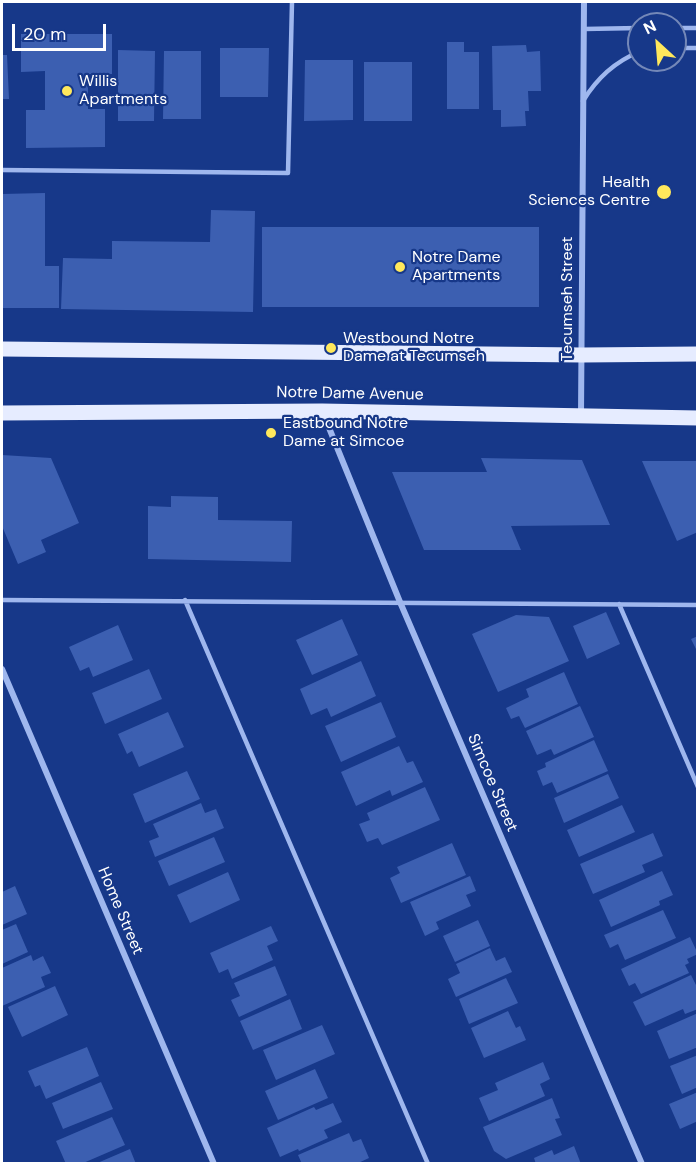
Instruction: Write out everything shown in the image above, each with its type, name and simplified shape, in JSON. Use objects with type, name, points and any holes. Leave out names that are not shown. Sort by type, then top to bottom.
[{"type":"main road","points":[[2,349],[582,355],[698,354]]},
{"type":"main road","name":"Notre Dame Avenue","points":[[2,413],[322,411],[698,418]]},
{"type":"street","name":"Tecumseh Street","points":[[581,416],[584,2]]},
{"type":"street","name":"Simcoe Street","points":[[322,411],[400,602],[642,1164]]},
{"type":"street","name":"Home Street","points":[[2,669],[214,1164]]},
{"type":"lane","points":[[2,170],[288,173],[292,2]]},
{"type":"lane","points":[[584,28],[627,28]]},
{"type":"lane","points":[[583,100],[594,84],[609,69],[627,57]]},
{"type":"lane","points":[[2,600],[698,605]]},
{"type":"lane","points":[[185,600],[428,1164]]},
{"type":"lane","points":[[619,604],[698,787]]},
{"type":"building","name":"Willis Apartments","points":[[21,34],[112,34],[112,74],[88,74],[88,109],[105,109],[105,147],[26,148],[26,110],[45,110],[45,71],[21,72]]},
{"type":"building","points":[[447,42],[464,42],[464,52],[479,52],[479,109],[447,109]]},
{"type":"building","points":[[526,45],[527,52],[540,51],[541,91],[528,91],[529,111],[525,111],[526,126],[501,127],[501,110],[493,110],[492,46]]},
{"type":"building","points":[[220,48],[269,48],[268,97],[220,97]]},
{"type":"building","points":[[118,50],[155,51],[154,121],[118,121]]},
{"type":"building","points":[[164,51],[201,51],[201,119],[163,119]]},
{"type":"building","points":[[2,55],[7,55],[9,99],[2,99]]},
{"type":"building","points":[[305,60],[353,60],[353,120],[304,121]]},
{"type":"building","points":[[364,62],[412,62],[412,121],[364,121]]},
{"type":"building","points":[[45,193],[45,266],[59,266],[59,308],[2,308],[2,194]]},
{"type":"building","points":[[211,210],[255,211],[253,312],[61,309],[63,258],[112,259],[112,241],[210,242]]},
{"type":"building","name":"Notre Dame Apartments","points":[[262,227],[539,227],[539,307],[262,307]]},
{"type":"building","points":[[2,455],[51,458],[79,523],[41,540],[46,552],[18,564],[2,526]]},
{"type":"building","points":[[481,458],[582,460],[610,525],[511,526],[521,550],[424,550],[392,472],[487,472]]},
{"type":"building","points":[[642,461],[698,461],[698,532],[677,541]]},
{"type":"building","points":[[171,496],[218,497],[218,520],[292,521],[291,562],[148,559],[148,506],[171,507]]},
{"type":"building","points":[[606,612],[620,644],[587,659],[573,626]]},
{"type":"building","points":[[516,615],[549,617],[569,661],[498,692],[472,634]]},
{"type":"building","points":[[342,619],[358,655],[312,675],[296,640]]},
{"type":"building","points":[[118,625],[133,660],[93,677],[89,667],[80,671],[69,647]]},
{"type":"building","points":[[698,636],[698,653],[691,639]]},
{"type":"building","points":[[361,661],[376,696],[331,717],[327,708],[311,715],[300,689]]},
{"type":"building","points":[[149,669],[162,699],[105,724],[92,693]]},
{"type":"building","points":[[564,672],[578,704],[525,728],[519,716],[511,719],[506,708],[529,697],[526,689]]},
{"type":"building","points":[[381,702],[396,737],[341,762],[325,726]]},
{"type":"building","points":[[580,706],[594,737],[554,755],[551,749],[537,755],[526,731]]},
{"type":"building","points":[[168,712],[184,747],[139,767],[132,751],[127,754],[118,734]]},
{"type":"building","points":[[594,740],[608,771],[557,793],[552,782],[543,786],[537,771],[546,767],[545,763]]},
{"type":"building","points":[[399,746],[407,763],[413,761],[423,782],[392,796],[390,790],[356,806],[341,772]]},
{"type":"building","points":[[187,771],[200,799],[145,823],[133,794]]},
{"type":"building","points":[[608,774],[619,798],[564,823],[554,798]]},
{"type":"building","points":[[425,787],[440,820],[382,845],[378,838],[367,842],[359,824],[370,820],[367,813]]},
{"type":"building","points":[[201,803],[205,813],[216,809],[224,828],[155,857],[149,841],[159,837],[153,824]]},
{"type":"building","points":[[622,805],[635,832],[579,857],[567,830]]},
{"type":"building","points":[[653,833],[663,856],[642,865],[645,872],[593,894],[580,864]]},
{"type":"building","points":[[214,837],[225,862],[169,886],[158,861]]},
{"type":"building","points":[[452,843],[466,875],[401,903],[390,878],[400,873],[397,867]]},
{"type":"building","points":[[662,871],[673,895],[659,901],[660,905],[611,927],[599,900]]},
{"type":"building","points":[[228,872],[240,900],[190,923],[177,895]]},
{"type":"building","points":[[470,876],[476,891],[466,895],[471,906],[436,922],[439,929],[425,936],[410,902]]},
{"type":"building","points":[[15,886],[27,914],[2,925],[2,892]]},
{"type":"building","points":[[663,910],[676,938],[625,960],[618,944],[610,948],[604,935]]},
{"type":"building","points":[[478,920],[490,946],[455,962],[443,936]]},
{"type":"building","points":[[16,924],[28,952],[2,964],[2,930]]},
{"type":"building","points":[[271,926],[278,941],[267,946],[273,960],[232,979],[228,969],[219,973],[210,953]]},
{"type":"building","points":[[690,937],[698,954],[687,959],[689,963],[685,965],[689,973],[641,994],[635,983],[629,986],[621,969]]},
{"type":"building","points":[[490,948],[496,961],[505,957],[512,972],[456,997],[448,979],[460,973],[456,964]]},
{"type":"building","points":[[31,955],[33,961],[43,956],[51,973],[41,977],[45,987],[2,1006],[2,968]]},
{"type":"building","points":[[275,966],[287,995],[239,1017],[231,1000],[240,996],[234,983]]},
{"type":"building","points":[[691,975],[698,989],[698,1009],[685,1014],[683,1009],[645,1026],[633,1002]]},
{"type":"building","points":[[506,978],[518,1003],[469,1024],[459,999]]},
{"type":"building","points":[[55,986],[68,1015],[22,1037],[8,1007]]},
{"type":"building","points":[[290,999],[302,1029],[253,1050],[240,1021]]},
{"type":"building","points":[[508,1011],[516,1028],[520,1026],[526,1040],[484,1058],[471,1028]]},
{"type":"building","points":[[698,1013],[698,1047],[669,1059],[657,1031]]},
{"type":"building","points":[[322,1025],[335,1054],[276,1080],[263,1050]]},
{"type":"building","points":[[87,1047],[99,1076],[46,1099],[40,1085],[35,1087],[28,1071]]},
{"type":"building","points":[[698,1055],[698,1087],[682,1094],[670,1066]]},
{"type":"building","points":[[543,1062],[550,1079],[540,1084],[545,1096],[489,1121],[479,1098],[498,1090],[495,1083]]},
{"type":"building","points":[[315,1069],[328,1098],[278,1120],[265,1091]]},
{"type":"building","points":[[101,1082],[113,1109],[63,1129],[52,1103]]},
{"type":"building","points":[[698,1092],[698,1121],[680,1129],[669,1104]]},
{"type":"building","points":[[552,1098],[560,1118],[555,1119],[562,1135],[506,1159],[494,1151],[483,1127]]},
{"type":"building","points":[[333,1103],[342,1122],[324,1130],[328,1138],[280,1157],[267,1128],[314,1107],[316,1110]]},
{"type":"building","points":[[112,1117],[125,1145],[81,1164],[66,1164],[56,1141]]},
{"type":"building","points":[[349,1133],[353,1142],[361,1139],[369,1158],[356,1164],[302,1164],[298,1155]]},
{"type":"building","points":[[574,1146],[581,1164],[536,1164],[534,1158],[552,1150],[554,1155]]},
{"type":"building","points":[[130,1149],[136,1164],[95,1164]]},
{"type":"place","name":"Willis Apartments","points":[[67,91]]},
{"type":"place","name":"Health Sciences Centre","points":[[664,192]]},
{"type":"place","name":"Notre Dame Apartments","points":[[400,267]]},
{"type":"place","name":"Westbound Notre Dame at Tecumseh","points":[[331,348]]},
{"type":"place","name":"Eastbound Notre Dame at Simcoe","points":[[271,433]]}]
